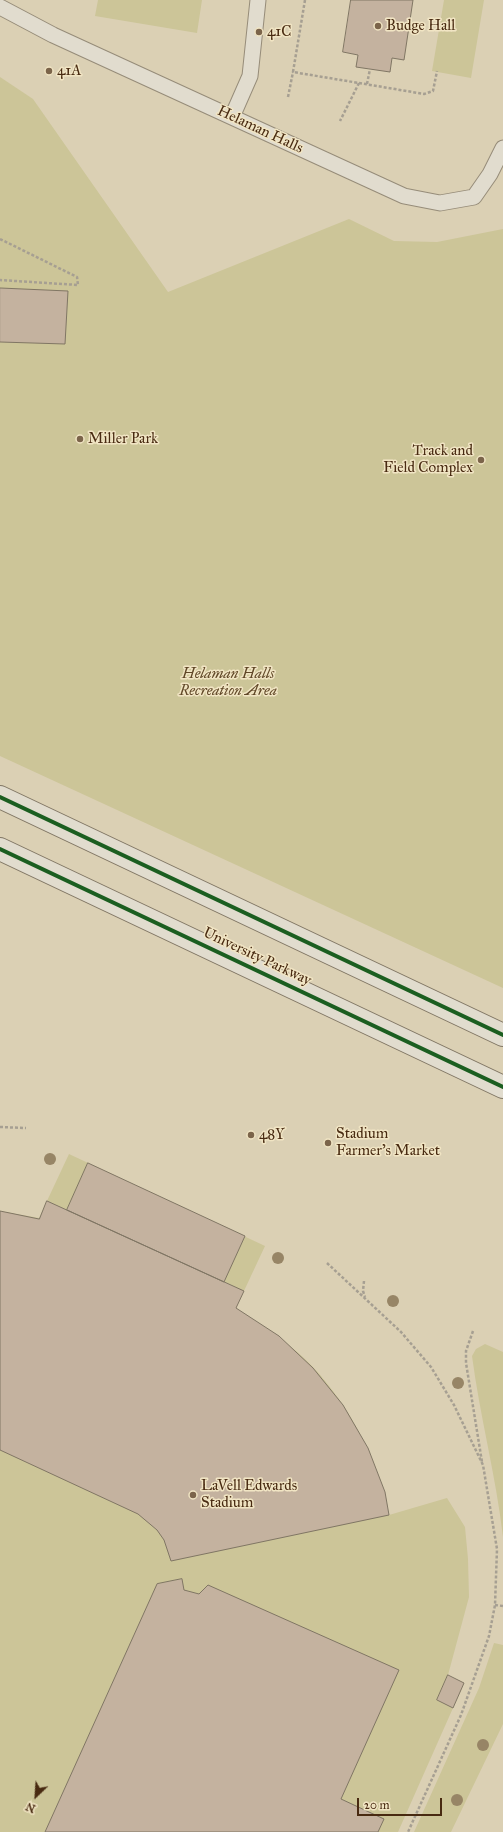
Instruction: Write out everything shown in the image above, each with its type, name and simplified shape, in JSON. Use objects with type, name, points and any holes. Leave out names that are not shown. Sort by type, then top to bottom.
[{"type":"main road","points":[[0,797],[503,1035]]},
{"type":"main road","name":"University Parkway","points":[[0,849],[503,1087]]},
{"type":"lane","points":[[232,117],[250,76],[258,0]]},
{"type":"lane","name":"Helaman Halls","points":[[0,7],[53,35],[404,196],[440,203],[474,197],[490,174],[503,148]]},
{"type":"path","points":[[288,97],[305,0]]},
{"type":"path","points":[[367,84],[370,69]]},
{"type":"path","points":[[293,72],[424,94],[433,91],[437,72]]},
{"type":"path","points":[[340,121],[359,83]]},
{"type":"path","points":[[0,238],[78,277],[78,285],[0,280]]},
{"type":"path","points":[[0,1127],[26,1128]]},
{"type":"path","points":[[327,1263],[401,1332],[431,1367],[454,1405],[483,1465]]},
{"type":"path","points":[[364,1281],[363,1290],[365,1297]]},
{"type":"path","points":[[408,1832],[461,1715],[489,1636],[495,1605],[497,1550],[466,1363],[466,1351],[473,1331]]},
{"type":"path","points":[[495,1605],[503,1606]]},
{"type":"green space","points":[[98,0],[202,0],[197,33],[95,16]]},
{"type":"green space","points":[[444,0],[484,0],[471,78],[432,71]]},
{"type":"green space","name":"Helaman Halls Recreation Area","points":[[0,77],[33,99],[168,292],[349,219],[394,241],[437,242],[503,229],[503,988],[0,756]]},
{"type":"green space","name":"LaVell Edwards Stadium","points":[[69,1154],[265,1246],[236,1308],[295,1351],[313,1367],[327,1383],[351,1418],[370,1455],[378,1475],[389,1515],[447,1498],[465,1527],[469,1597],[448,1675],[437,1700],[453,1708],[398,1832],[0,1832],[0,1211],[39,1218]]},
{"type":"green space","points":[[485,1344],[503,1352],[503,1537],[472,1356],[476,1349]]},
{"type":"green space","points":[[494,1643],[503,1645],[503,1724],[451,1832],[414,1832],[479,1688]]},
{"type":"building","name":"Budge Hall","points":[[351,0],[413,0],[404,60],[392,58],[390,72],[356,67],[358,55],[343,52]]},
{"type":"building","points":[[0,288],[68,291],[65,344],[0,342]]},
{"type":"building","points":[[88,1163],[245,1236],[224,1282],[67,1210]]},
{"type":"building","points":[[47,1201],[244,1291],[236,1308],[279,1336],[313,1368],[343,1405],[368,1448],[385,1492],[389,1515],[171,1561],[164,1540],[157,1530],[138,1514],[0,1450],[0,1211],[39,1219]]},
{"type":"building","points":[[182,1579],[184,1590],[199,1594],[208,1585],[399,1670],[341,1799],[384,1819],[378,1832],[45,1832],[157,1584]]},
{"type":"building","points":[[448,1675],[464,1683],[453,1708],[437,1700]]},
{"type":"cycle path","points":[[0,797],[503,1035]]},
{"type":"cycle path","points":[[0,849],[503,1087]]},
{"type":"place","name":"Budge Hall","points":[[378,26]]},
{"type":"place","name":"41C","points":[[259,32]]},
{"type":"place","name":"41A","points":[[49,71]]},
{"type":"place","name":"Miller Park","points":[[80,439]]},
{"type":"place","name":"Track and Field Complex","points":[[481,460]]},
{"type":"place","name":"48Y","points":[[251,1135]]},
{"type":"place","name":"Stadium Farmer's Market","points":[[328,1143]]},
{"type":"place","name":"LaVell Edwards Stadium","points":[[193,1495]]}]
